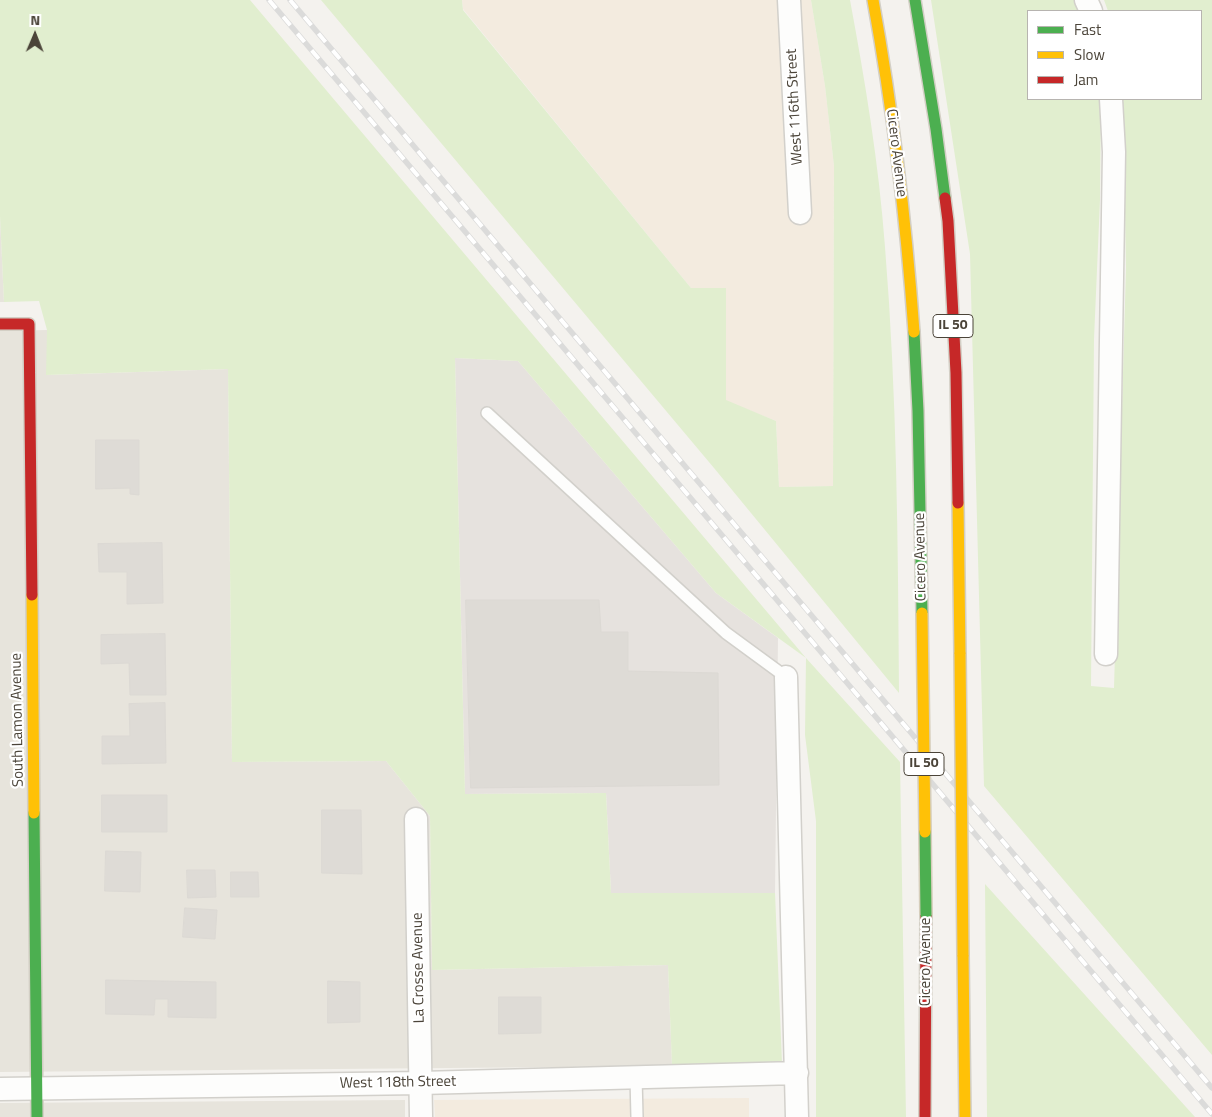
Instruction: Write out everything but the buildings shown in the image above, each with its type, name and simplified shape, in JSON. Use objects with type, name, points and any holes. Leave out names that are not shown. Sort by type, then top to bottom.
[{"type":"main road","name":"Cicero Avenue","points":[[873,0],[896,142],[906,231],[917,383],[926,915],[925,1117]]},
{"type":"main road","name":"IL 50","points":[[916,0],[948,221],[956,373],[965,1117]]},
{"type":"main road","name":"South Lamon Avenue","points":[[0,324],[29,324],[37,1117]]},
{"type":"street","name":"West 116th Street","points":[[789,0],[800,213]]},
{"type":"street","points":[[1106,654],[1114,152],[1111,100]]},
{"type":"street","points":[[786,677],[797,1117]]},
{"type":"street","name":"La Crosse Avenue","points":[[416,819],[421,1117]]},
{"type":"street","name":"West 118th Street","points":[[0,1089],[421,1083],[796,1073]]},
{"type":"lane","points":[[487,413],[726,633],[786,677]]},
{"type":"lane","points":[[636,1078],[637,1117]]},
{"type":"shaded area","points":[[462,0],[811,0],[825,86],[834,166],[833,486],[779,487],[776,421],[726,401],[725,289],[691,288],[463,9]]},
{"type":"shaded area","points":[[0,216],[4,302],[0,302]]},
{"type":"shaded area","points":[[47,330],[47,375],[228,369],[232,762],[386,761],[430,816],[432,970],[668,965],[672,1066],[0,1072],[0,331]]},
{"type":"shaded area","points":[[455,358],[518,361],[716,593],[778,638],[775,893],[611,893],[606,793],[465,794]]},
{"type":"shaded area","points":[[749,1098],[749,1117],[435,1117],[434,1100]]},
{"type":"shaded area","points":[[405,1100],[405,1117],[0,1117],[0,1103]]},
{"type":"green space","points":[[0,0],[250,0],[806,658],[716,593],[518,361],[455,358],[465,794],[606,793],[611,893],[775,893],[782,1063],[672,1066],[668,965],[432,970],[430,816],[386,761],[232,762],[228,369],[46,375],[47,330],[39,301],[4,302],[0,216]]},
{"type":"green space","points":[[321,0],[462,0],[463,10],[691,288],[726,288],[726,400],[776,421],[779,487],[833,486],[834,166],[825,86],[811,0],[850,0],[875,154],[889,303],[896,470],[899,693],[714,468]]},
{"type":"green space","points":[[931,0],[1077,0],[1082,10],[1027,10],[1027,100],[1101,100],[1100,200],[1094,339],[1091,686],[1114,688],[1126,268],[1123,100],[1202,100],[1202,10],[1108,10],[1104,0],[1212,0],[1212,1055],[984,786],[970,254]]},
{"type":"green space","points":[[806,658],[900,762],[906,1117],[816,1117],[816,821],[805,735]]},
{"type":"green space","points":[[985,884],[1195,1117],[987,1117]]},
{"type":"railway","points":[[269,0],[1212,1114]]},
{"type":"railway","points":[[290,0],[1212,1088]]},
{"type":"traffic: fast","points":[[915,0],[945,198]]},
{"type":"traffic: fast","points":[[914,332],[918,411],[922,613]]},
{"type":"traffic: fast","points":[[34,813],[37,1117]]},
{"type":"traffic: fast","points":[[925,832],[926,915]]},
{"type":"traffic: slow","points":[[873,0],[898,165],[914,332]]},
{"type":"traffic: slow","points":[[958,503],[960,654]]},
{"type":"traffic: slow","points":[[32,595],[34,813]]},
{"type":"traffic: slow","points":[[922,613],[925,832]]},
{"type":"traffic: slow","points":[[960,654],[963,955]]},
{"type":"traffic: slow","points":[[963,955],[965,1117]]},
{"type":"traffic: jam","points":[[945,198],[948,221],[956,373],[958,503]]},
{"type":"traffic: jam","points":[[0,324],[29,324],[32,595]]},
{"type":"traffic: jam","points":[[925,1117],[926,915]]}]
